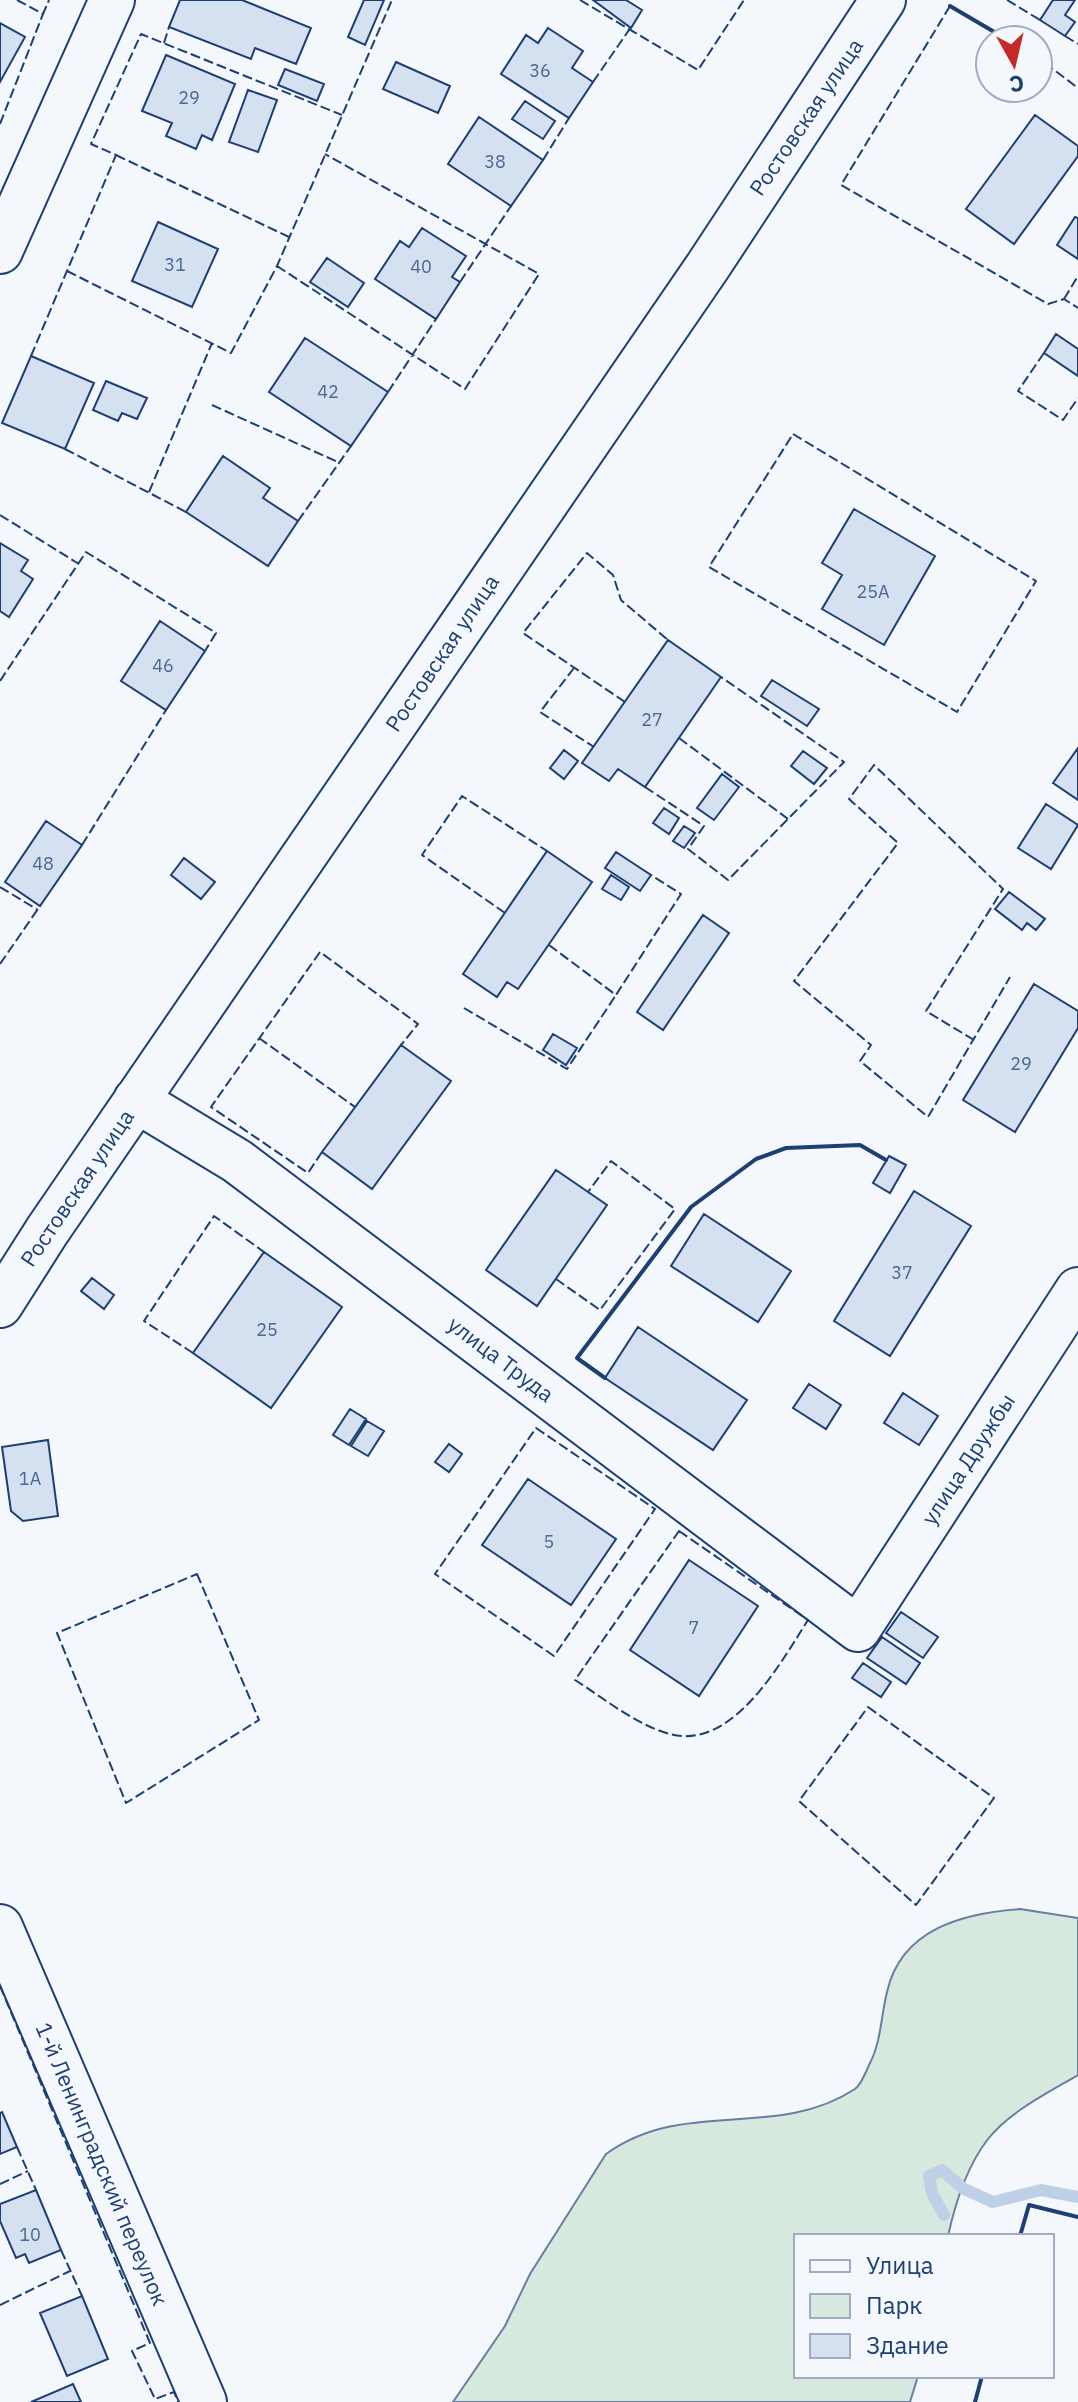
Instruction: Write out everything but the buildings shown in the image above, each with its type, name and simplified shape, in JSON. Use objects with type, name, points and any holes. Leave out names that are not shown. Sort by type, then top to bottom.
[{"type":"street","points":[[0,251],[112,0]]},
{"type":"street","name":"Ростовская улица","points":[[0,1305],[136,1100],[699,279],[883,0]]},
{"type":"street","name":"улица Труда","points":[[136,1100],[237,1161],[858,1629]]},
{"type":"street","name":"улица Дружбы","points":[[858,1629],[1078,1290]]},
{"type":"street","name":"1-й Ленинградский переулок","points":[[0,1927],[204,2402]]},
{"type":"green space","points":[[1020,1909],[1078,1918],[1078,2075],[1018,2111],[988,2139],[963,2186],[948,2234],[794,2234],[794,2378],[917,2378],[910,2402],[453,2402],[505,2326],[530,2274],[606,2154],[636,2137],[667,2127],[793,2113],[825,2104],[855,2089],[874,2055],[887,1992],[894,1971],[906,1953],[937,1928],[998,1911]]},
{"type":"waterway","points":[[944,2215],[932,2193],[929,2176],[942,2170],[964,2189],[993,2202],[1041,2190],[1078,2197]]},
{"type":"fence","points":[[17,0],[43,14],[49,0]]},
{"type":"fence","points":[[67,271],[231,353],[277,266],[392,0]]},
{"type":"fence","points":[[580,0],[698,70],[744,0]]},
{"type":"fence","points":[[1007,0],[1040,20]]},
{"type":"fence","points":[[950,6],[841,185],[1048,304],[1064,299],[1078,308]]},
{"type":"fence","points":[[0,124],[43,14]]},
{"type":"fence","points":[[164,43],[169,27]]},
{"type":"fence","points":[[593,82],[629,30]]},
{"type":"fence","points":[[31,356],[116,155],[91,144],[141,34],[342,115]]},
{"type":"fence","points":[[1065,36],[1078,44]]},
{"type":"fence","points":[[1054,70],[1078,88]]},
{"type":"fence","points":[[543,160],[569,118]]},
{"type":"fence","points":[[277,266],[465,389],[539,274],[325,154]]},
{"type":"fence","points":[[116,155],[289,237]]},
{"type":"fence","points":[[460,282],[511,206]]},
{"type":"fence","points":[[1064,299],[1078,276]]},
{"type":"fence","points":[[388,392],[436,319]]},
{"type":"fence","points":[[149,492],[212,343]]},
{"type":"fence","points":[[1044,353],[1018,391],[1063,420],[1078,398]]},
{"type":"fence","points":[[212,405],[340,463]]},
{"type":"fence","points":[[793,434],[1036,581],[957,712],[709,567],[793,434]]},
{"type":"fence","points":[[298,521],[351,446]]},
{"type":"fence","points":[[65,449],[186,512]]},
{"type":"fence","points":[[0,515],[79,564]]},
{"type":"fence","points":[[0,681],[86,552],[216,633],[205,651]]},
{"type":"fence","points":[[625,702],[523,633],[587,553],[613,575],[621,600],[668,640]]},
{"type":"fence","points":[[574,668],[540,712],[594,747]]},
{"type":"fence","points":[[645,787],[704,826],[688,849],[728,880],[844,762],[721,677]]},
{"type":"fence","points":[[82,845],[166,710]]},
{"type":"fence","points":[[679,738],[788,819]]},
{"type":"fence","points":[[974,1040],[926,1011],[1003,889],[874,765],[849,799],[898,843],[794,981],[871,1045],[860,1061],[928,1117],[1010,977]]},
{"type":"fence","points":[[505,913],[422,855],[462,796],[547,851]]},
{"type":"fence","points":[[549,945],[616,995],[681,894],[651,875]]},
{"type":"fence","points":[[0,887],[38,910]]},
{"type":"fence","points":[[0,964],[40,906]]},
{"type":"fence","points":[[322,1152],[308,1173],[211,1107],[320,952],[418,1024],[401,1045]]},
{"type":"fence","points":[[464,1008],[567,1069],[616,995]]},
{"type":"fence","points":[[259,1038],[355,1107]]},
{"type":"fence","points":[[556,1279],[600,1310],[675,1209],[611,1161],[588,1192]]},
{"type":"fence","points":[[193,1353],[144,1321],[214,1216],[264,1252]]},
{"type":"fence","points":[[536,1428],[655,1509],[554,1656],[435,1574],[536,1428]]},
{"type":"fence","points":[[679,1531],[808,1620],[752,1699],[714,1729],[693,1736],[657,1730],[621,1711],[575,1680],[679,1531]]},
{"type":"fence","points":[[197,1574],[259,1720],[126,1803],[57,1633],[197,1574]]},
{"type":"fence","points":[[868,1707],[994,1798],[916,1905],[799,1801],[868,1707]]},
{"type":"fence","points":[[0,1986],[150,2343],[132,2351],[155,2399],[174,2392],[178,2402]]},
{"type":"fence","points":[[17,2147],[36,2190]]},
{"type":"fence","points":[[0,2184],[28,2171]]},
{"type":"fence","points":[[61,2250],[82,2296]]},
{"type":"fence","points":[[0,2305],[70,2271]]},
{"type":"wall","points":[[950,6],[981,24]]},
{"type":"wall","points":[[605,1378],[577,1358],[691,1207],[756,1159],[786,1148],[860,1145],[886,1160]]},
{"type":"wall","points":[[1021,2234],[1029,2205],[1078,2217]]},
{"type":"wall","points":[[975,2402],[981,2378]]}]
